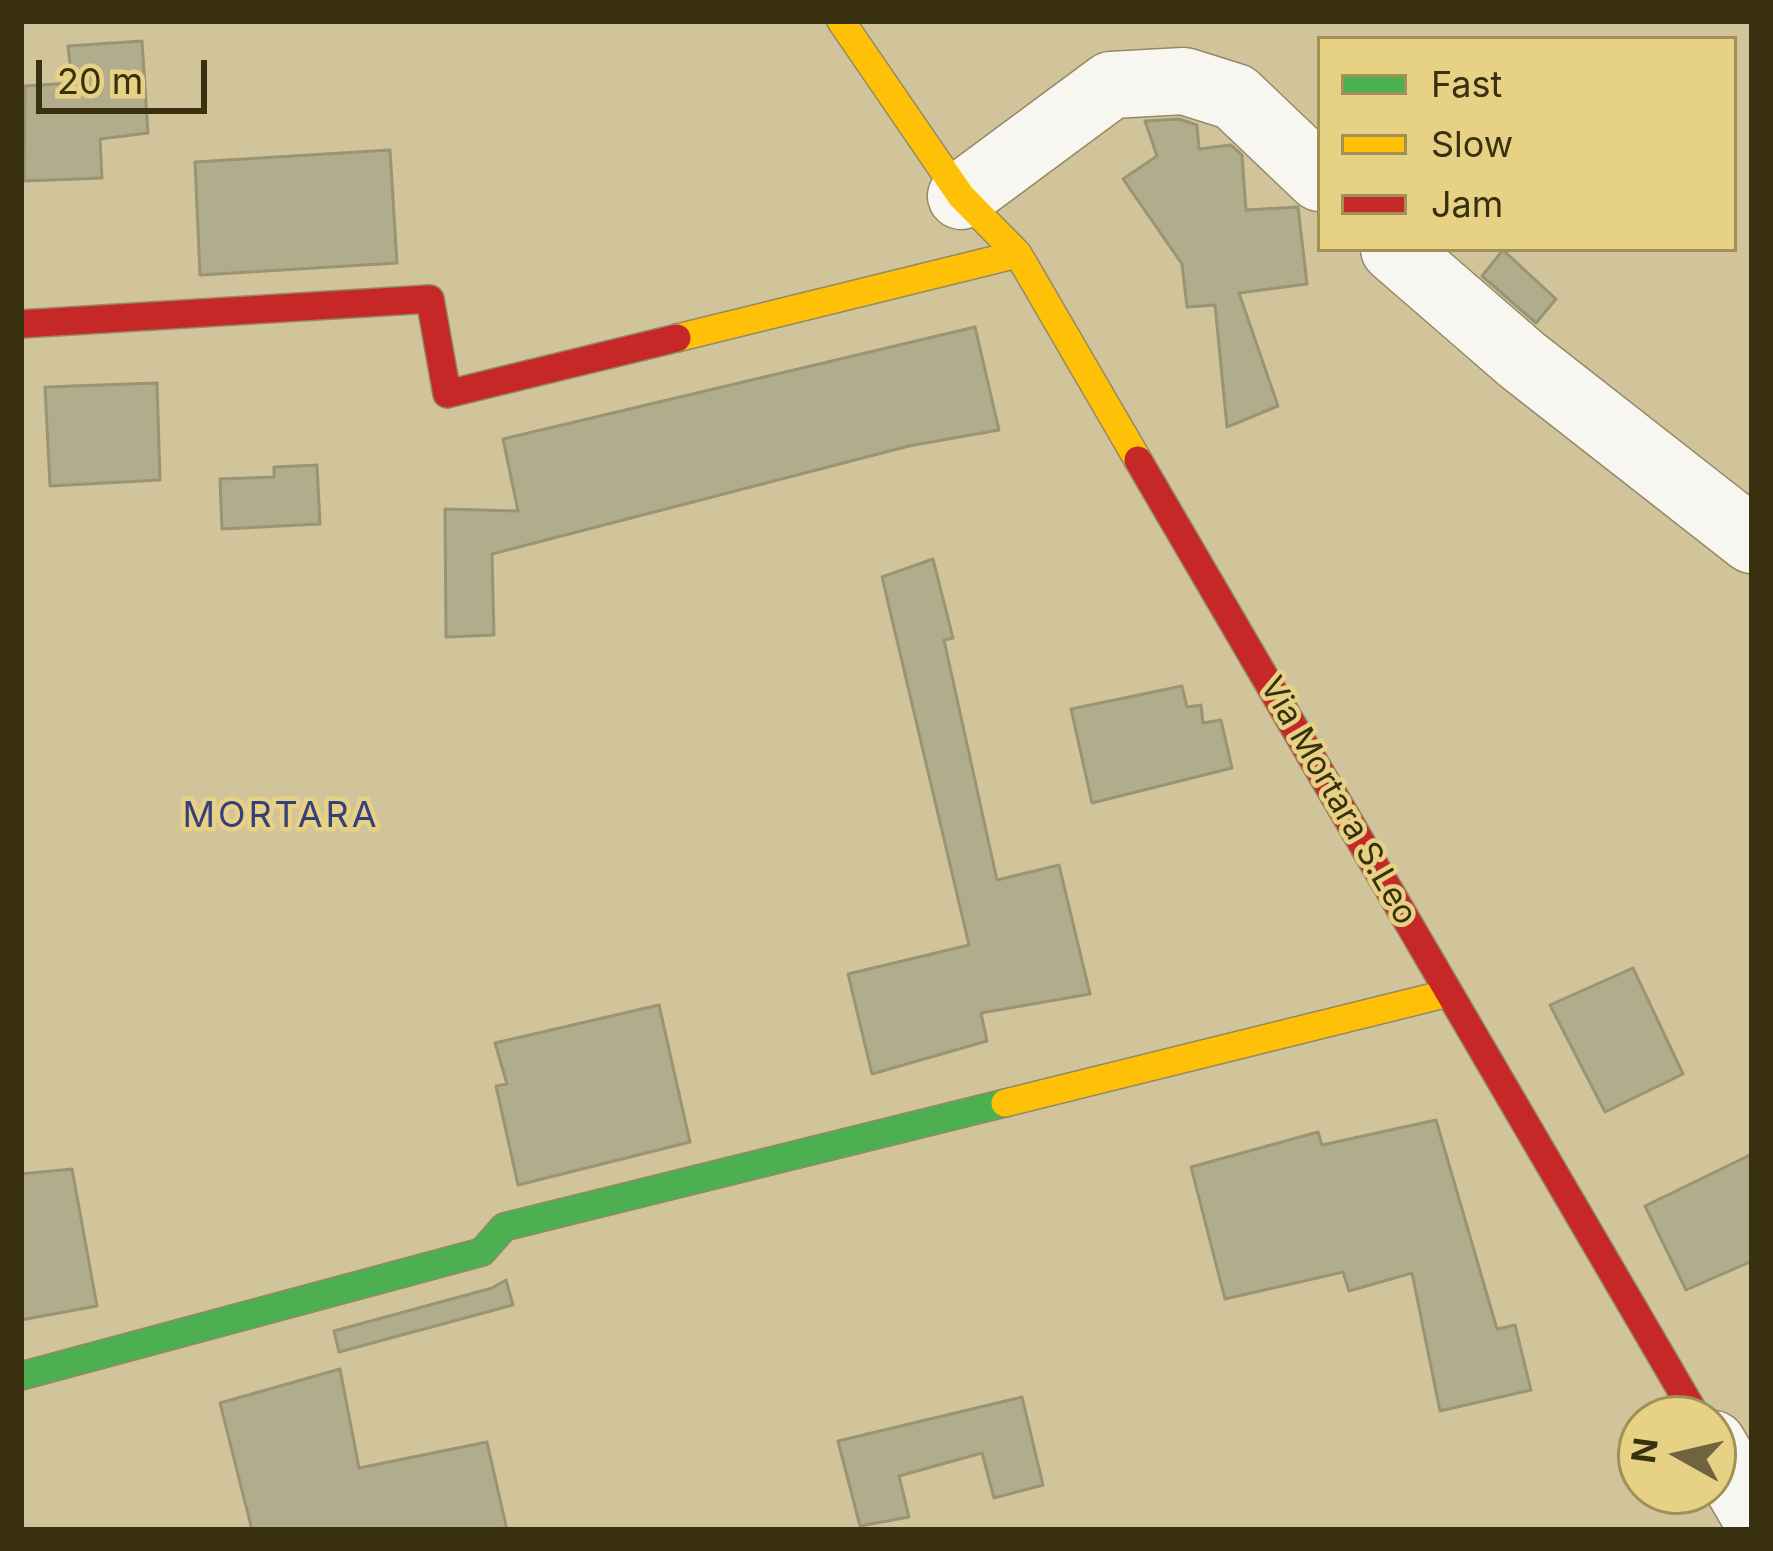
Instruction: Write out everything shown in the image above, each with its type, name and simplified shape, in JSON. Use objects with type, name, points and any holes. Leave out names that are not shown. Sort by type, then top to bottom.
[{"type":"street","name":"Via Mortara S.Leo","points":[[841,21],[961,196],[1018,254],[1684,1395]]},
{"type":"street","points":[[961,196],[1111,85],[1184,81],[1235,97],[1317,175]]},
{"type":"street","points":[[1397,252],[1522,359],[1746,523]]},
{"type":"street","points":[[21,324],[430,299],[447,394],[1018,254]]},
{"type":"street","points":[[21,1376],[482,1252],[504,1227],[1449,993]]},
{"type":"building","points":[[142,41],[148,133],[100,139],[102,178],[24,181],[25,86],[72,83],[68,46]]},
{"type":"building","points":[[1179,119],[1197,125],[1199,149],[1231,145],[1242,155],[1246,210],[1298,207],[1307,284],[1239,293],[1278,406],[1227,427],[1215,305],[1187,307],[1182,264],[1123,179],[1157,156],[1145,121]]},
{"type":"building","points":[[390,150],[397,263],[200,275],[195,162]]},
{"type":"building","points":[[1505,252],[1556,299],[1536,323],[1482,276]]},
{"type":"building","points":[[975,327],[999,430],[909,446],[492,554],[494,635],[446,637],[445,509],[518,511],[503,439]]},
{"type":"building","points":[[157,383],[160,480],[50,486],[45,387]]},
{"type":"building","points":[[317,465],[320,524],[222,529],[220,479],[274,477],[274,467]]},
{"type":"building","points":[[933,559],[953,638],[944,640],[997,880],[1059,865],[1090,994],[981,1013],[987,1041],[872,1074],[848,974],[969,945],[882,577]]},
{"type":"building","points":[[1182,686],[1187,707],[1201,705],[1203,723],[1221,720],[1232,768],[1092,803],[1071,709]]},
{"type":"building","points":[[1633,968],[1683,1074],[1605,1112],[1550,1005]]},
{"type":"building","points":[[659,1005],[690,1142],[518,1185],[496,1086],[507,1084],[495,1043]]},
{"type":"building","points":[[1436,1120],[1497,1329],[1515,1325],[1531,1390],[1440,1411],[1412,1273],[1349,1291],[1343,1272],[1225,1299],[1191,1167],[1318,1132],[1322,1145]]},
{"type":"building","points":[[1752,1154],[1752,1261],[1686,1290],[1645,1206]]},
{"type":"building","points":[[72,1169],[97,1306],[21,1320],[21,1174]]},
{"type":"building","points":[[506,1280],[513,1305],[339,1352],[334,1331],[492,1288]]},
{"type":"building","points":[[340,1369],[359,1468],[487,1442],[507,1530],[252,1530],[220,1403]]},
{"type":"building","points":[[1022,1397],[1043,1485],[994,1498],[982,1453],[899,1476],[909,1517],[860,1526],[838,1441]]},
{"type":"traffic: fast","points":[[21,1376],[482,1252],[504,1227],[1005,1103]]},
{"type":"traffic: slow","points":[[841,21],[961,196],[1018,254],[1138,460]]},
{"type":"traffic: slow","points":[[677,338],[1018,254]]},
{"type":"traffic: slow","points":[[1005,1103],[1449,993]]},
{"type":"traffic: jam","points":[[21,324],[430,299],[447,394],[677,338]]},
{"type":"traffic: jam","points":[[1138,460],[1684,1395]]},
{"type":"district","name":"MORTARA","points":[[281,816]]}]
